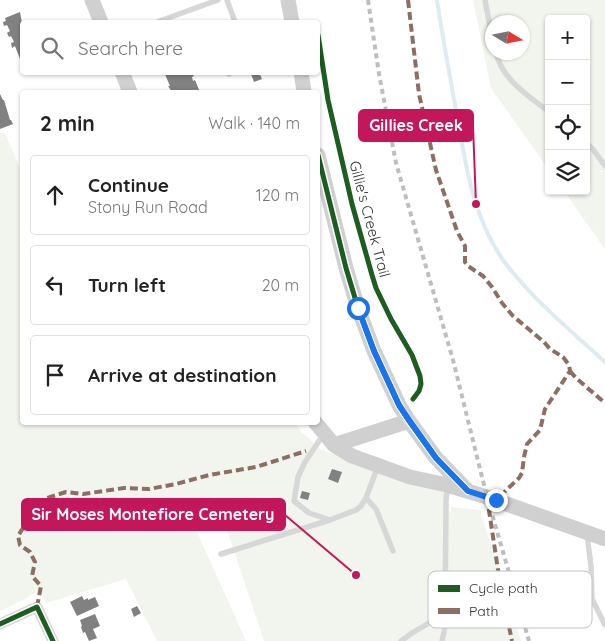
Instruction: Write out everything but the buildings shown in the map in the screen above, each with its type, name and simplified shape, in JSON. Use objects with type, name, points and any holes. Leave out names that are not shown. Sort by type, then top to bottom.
[{"type":"street","points":[[92,0],[100,20]]},
{"type":"street","points":[[288,0],[292,20]]},
{"type":"street","points":[[123,75],[129,90]]},
{"type":"street","points":[[301,75],[304,90]]},
{"type":"street","points":[[320,164],[333,220],[358,308],[374,351],[399,405],[409,420],[436,458],[468,491]]},
{"type":"street","points":[[324,434],[409,420]]},
{"type":"street","points":[[324,434],[352,456],[378,466],[410,477],[468,491],[605,539]]},
{"type":"street","points":[[0,624],[37,607],[53,641]]},
{"type":"lane","points":[[163,20],[218,0]]},
{"type":"lane","points":[[227,0],[233,20]]},
{"type":"lane","points":[[485,0],[488,15]]},
{"type":"lane","points":[[498,60],[511,81],[545,109]]},
{"type":"lane","points":[[590,146],[605,166]]},
{"type":"lane","points":[[324,434],[298,476],[294,501],[309,513],[330,520]]},
{"type":"lane","points":[[221,554],[356,510],[366,498],[378,466]]},
{"type":"lane","points":[[445,571],[447,485]]},
{"type":"lane","points":[[366,498],[376,509],[393,551]]},
{"type":"lane","points":[[587,533],[591,571]]},
{"type":"lane","points":[[592,599],[605,625]]},
{"type":"lane","points":[[401,641],[428,624]]},
{"type":"lane","points":[[442,641],[445,628]]},
{"type":"shaded area","points":[[473,0],[605,0],[605,249],[567,195],[590,195],[590,15],[545,15],[545,164],[491,88],[485,60],[530,60],[530,15],[485,15],[485,59]]},
{"type":"shaded area","points":[[0,133],[5,133],[20,168],[20,425],[296,425],[301,432],[322,450],[377,470],[442,489],[451,514],[451,507],[480,510],[499,571],[428,571],[428,628],[517,628],[521,641],[264,641],[216,497],[184,503],[246,641],[157,641],[126,579],[46,603],[40,590],[0,611]]},
{"type":"waterway","points":[[437,0],[464,154],[472,191],[484,226],[493,244],[514,274],[551,313],[605,362]]},
{"type":"railway","points":[[368,0],[379,74],[396,163],[453,360],[487,497],[509,571]]},
{"type":"railway","points":[[525,628],[529,641]]},
{"type":"marked path","points":[[408,0],[419,94],[436,170],[457,231],[465,246],[465,262],[483,276],[513,316],[550,349],[563,357],[569,365],[570,371],[545,409],[540,430],[527,444],[522,473],[496,500]]},
{"type":"marked path","points":[[570,371],[605,403]]},
{"type":"marked path","points":[[37,607],[41,586],[32,576],[35,562],[30,552],[20,545],[18,536],[26,523],[32,507],[47,498],[66,492],[83,494],[124,488],[149,489],[209,475],[256,467],[306,451]]},
{"type":"marked path","points":[[487,497],[498,571]]},
{"type":"marked path","points":[[509,628],[512,641]]},
{"type":"cycle path","name":"Gillie's Creek Trail","points":[[320,48],[328,100],[352,204],[372,275],[376,288],[412,355],[420,376],[421,384],[419,391],[413,399]]},
{"type":"cycle path","points":[[320,163],[346,268],[374,351],[399,405],[409,421],[436,458],[468,491]]},
{"type":"cycle path","points":[[0,624],[37,607],[53,641]]},
{"type":"place","name":"Gillies Creek","points":[[476,204]]},
{"type":"place","name":"Sir Moses Montefiore Cemetery","points":[[356,575]]},
{"type":"route","points":[[358,308],[374,351],[399,405],[436,458],[468,491],[496,500]]}]
